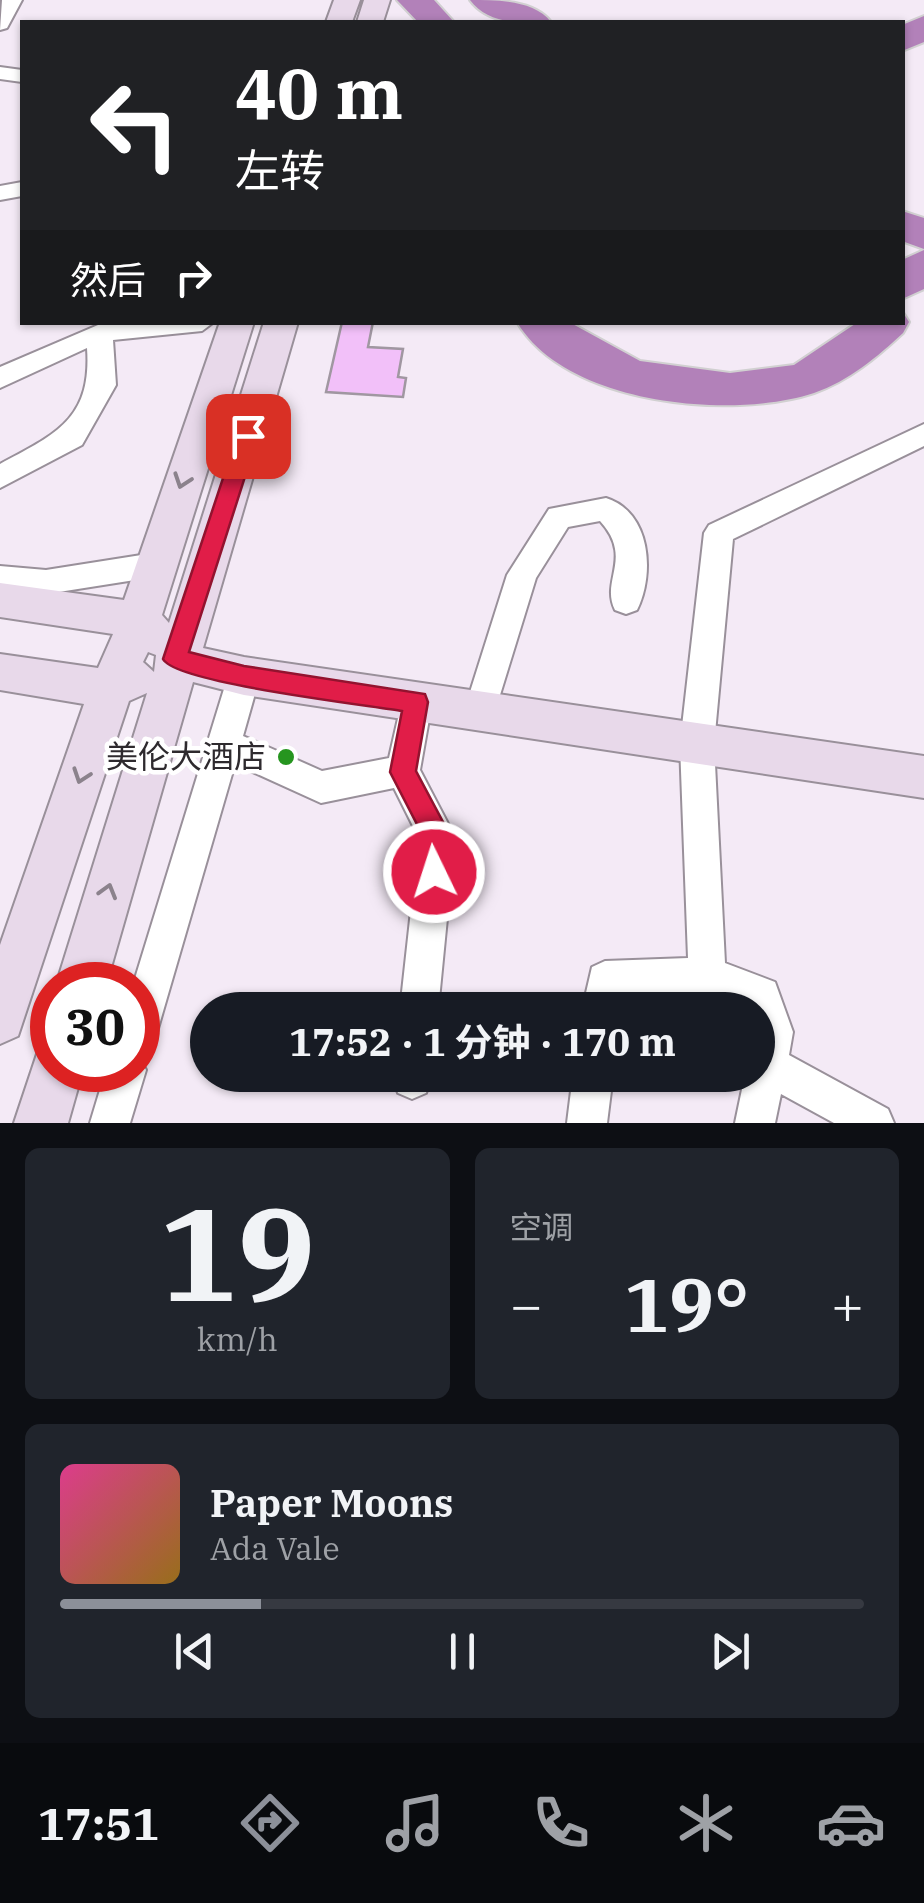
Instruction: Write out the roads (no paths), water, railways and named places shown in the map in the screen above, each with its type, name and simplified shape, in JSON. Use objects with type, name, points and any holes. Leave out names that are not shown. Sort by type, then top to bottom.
[{"type":"highway","points":[[414,0],[434,20]]},
{"type":"highway","points":[[452,0],[494,20]]},
{"type":"highway","points":[[487,0],[530,20]]},
{"type":"highway","points":[[905,282],[924,264]]},
{"type":"highway","points":[[905,307],[924,291]]},
{"type":"highway","points":[[542,325],[560,343],[608,368],[665,386],[728,388],[799,380],[852,353],[884,325]]},
{"type":"highway","points":[[570,325],[620,359],[684,372],[759,373],[823,347],[850,325]]},
{"type":"main road","points":[[0,1018],[110,689],[140,620],[154,565],[236,325]]},
{"type":"main road","points":[[88,962],[175,659],[214,550],[280,325]]},
{"type":"main road","points":[[0,600],[140,620],[175,659],[244,676],[924,778]]},
{"type":"main road","points":[[0,672],[110,689],[175,659]]},
{"type":"main road","points":[[41,1123],[50,1092]]},
{"type":"street","points":[[0,24],[12,0]]},
{"type":"street","points":[[0,378],[99,332],[171,325]]},
{"type":"street","points":[[0,476],[72,438],[102,385],[99,332]]},
{"type":"street","points":[[707,976],[697,744],[719,533],[924,434]]},
{"type":"street","points":[[480,712],[522,575],[559,517],[606,509],[623,525],[636,559],[626,601]]},
{"type":"street","points":[[0,578],[46,582],[154,565]]},
{"type":"street","points":[[159,962],[244,676]]},
{"type":"street","points":[[416,702],[403,772],[438,837],[421,992]]},
{"type":"street","points":[[224,742],[321,788],[403,772]]},
{"type":"street","points":[[603,992],[605,980],[707,976],[756,992]]},
{"type":"street","points":[[775,1070],[874,1123]]},
{"type":"street","points":[[110,1123],[119,1092]]},
{"type":"street","points":[[587,1123],[591,1092]]},
{"type":"street","points":[[755,1123],[762,1092]]},
{"type":"place","name":"美伦大酒店","points":[[286,757]]}]
